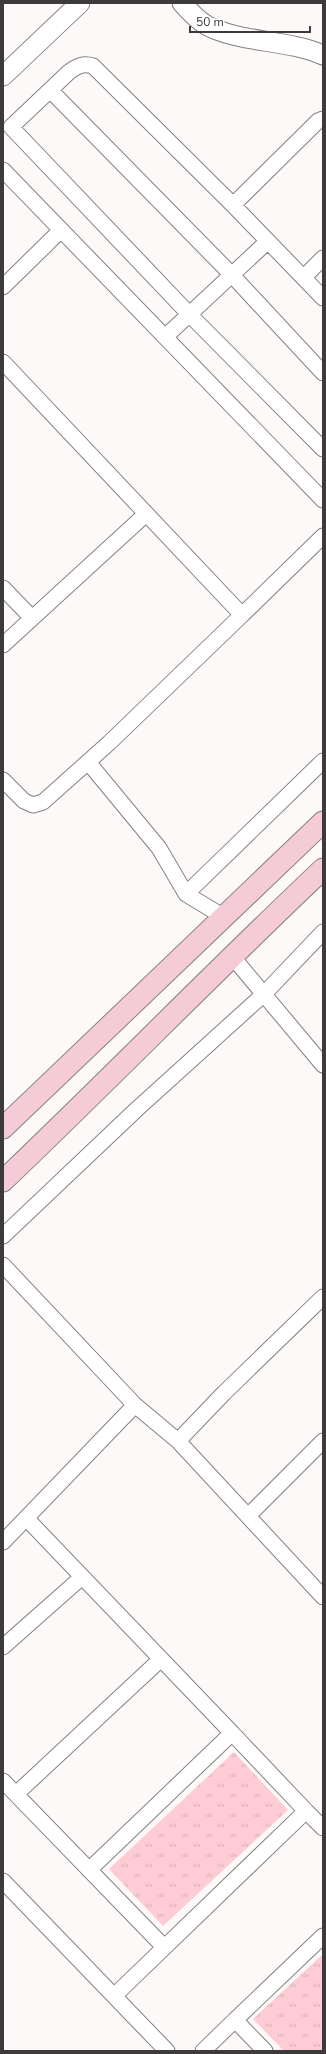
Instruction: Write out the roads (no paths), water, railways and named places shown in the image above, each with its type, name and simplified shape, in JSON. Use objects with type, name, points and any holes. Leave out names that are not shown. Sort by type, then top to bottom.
[{"type":"main road","points":[[3,1128],[323,822]]},
{"type":"main road","points":[[3,1181],[79,1108],[231,955],[323,869]]},
{"type":"street","points":[[3,76],[80,3]]},
{"type":"street","points":[[182,3],[190,12],[211,28],[247,38],[282,44],[323,55]]},
{"type":"street","points":[[323,298],[234,205],[93,66],[86,64],[78,66],[11,127],[190,315],[323,449]]},
{"type":"street","points":[[50,90],[231,274],[323,374]]},
{"type":"street","points":[[234,205],[318,121],[323,119]]},
{"type":"street","points":[[3,170],[323,500]]},
{"type":"street","points":[[3,287],[61,230]]},
{"type":"street","points":[[166,337],[231,274],[268,241]]},
{"type":"street","points":[[304,277],[323,258]]},
{"type":"street","points":[[3,362],[242,615]]},
{"type":"street","points":[[3,645],[31,617],[146,514]]},
{"type":"street","points":[[3,780],[24,801],[33,805],[43,802],[88,762],[323,536]]},
{"type":"street","points":[[3,588],[31,617]]},
{"type":"street","points":[[186,894],[323,761]]},
{"type":"street","points":[[88,762],[159,848],[186,894],[224,917]]},
{"type":"street","points":[[3,1236],[137,1109],[264,994],[323,932]]},
{"type":"street","points":[[231,955],[323,1065]]},
{"type":"street","points":[[3,1265],[135,1405],[178,1442],[323,1597]]},
{"type":"street","points":[[178,1442],[224,1393],[323,1297]]},
{"type":"street","points":[[3,1542],[135,1405]]},
{"type":"street","points":[[248,1516],[323,1441]]},
{"type":"street","points":[[26,1518],[323,1828]]},
{"type":"street","points":[[3,1647],[82,1577]]},
{"type":"street","points":[[16,1794],[161,1659]]},
{"type":"street","points":[[89,1870],[232,1733]]},
{"type":"street","points":[[3,1781],[164,1947]]},
{"type":"street","points":[[114,1996],[306,1811]]},
{"type":"street","points":[[3,1881],[167,2051]]},
{"type":"street","points":[[203,2051],[323,1936]]},
{"type":"street","points":[[235,2020],[265,2051]]}]
